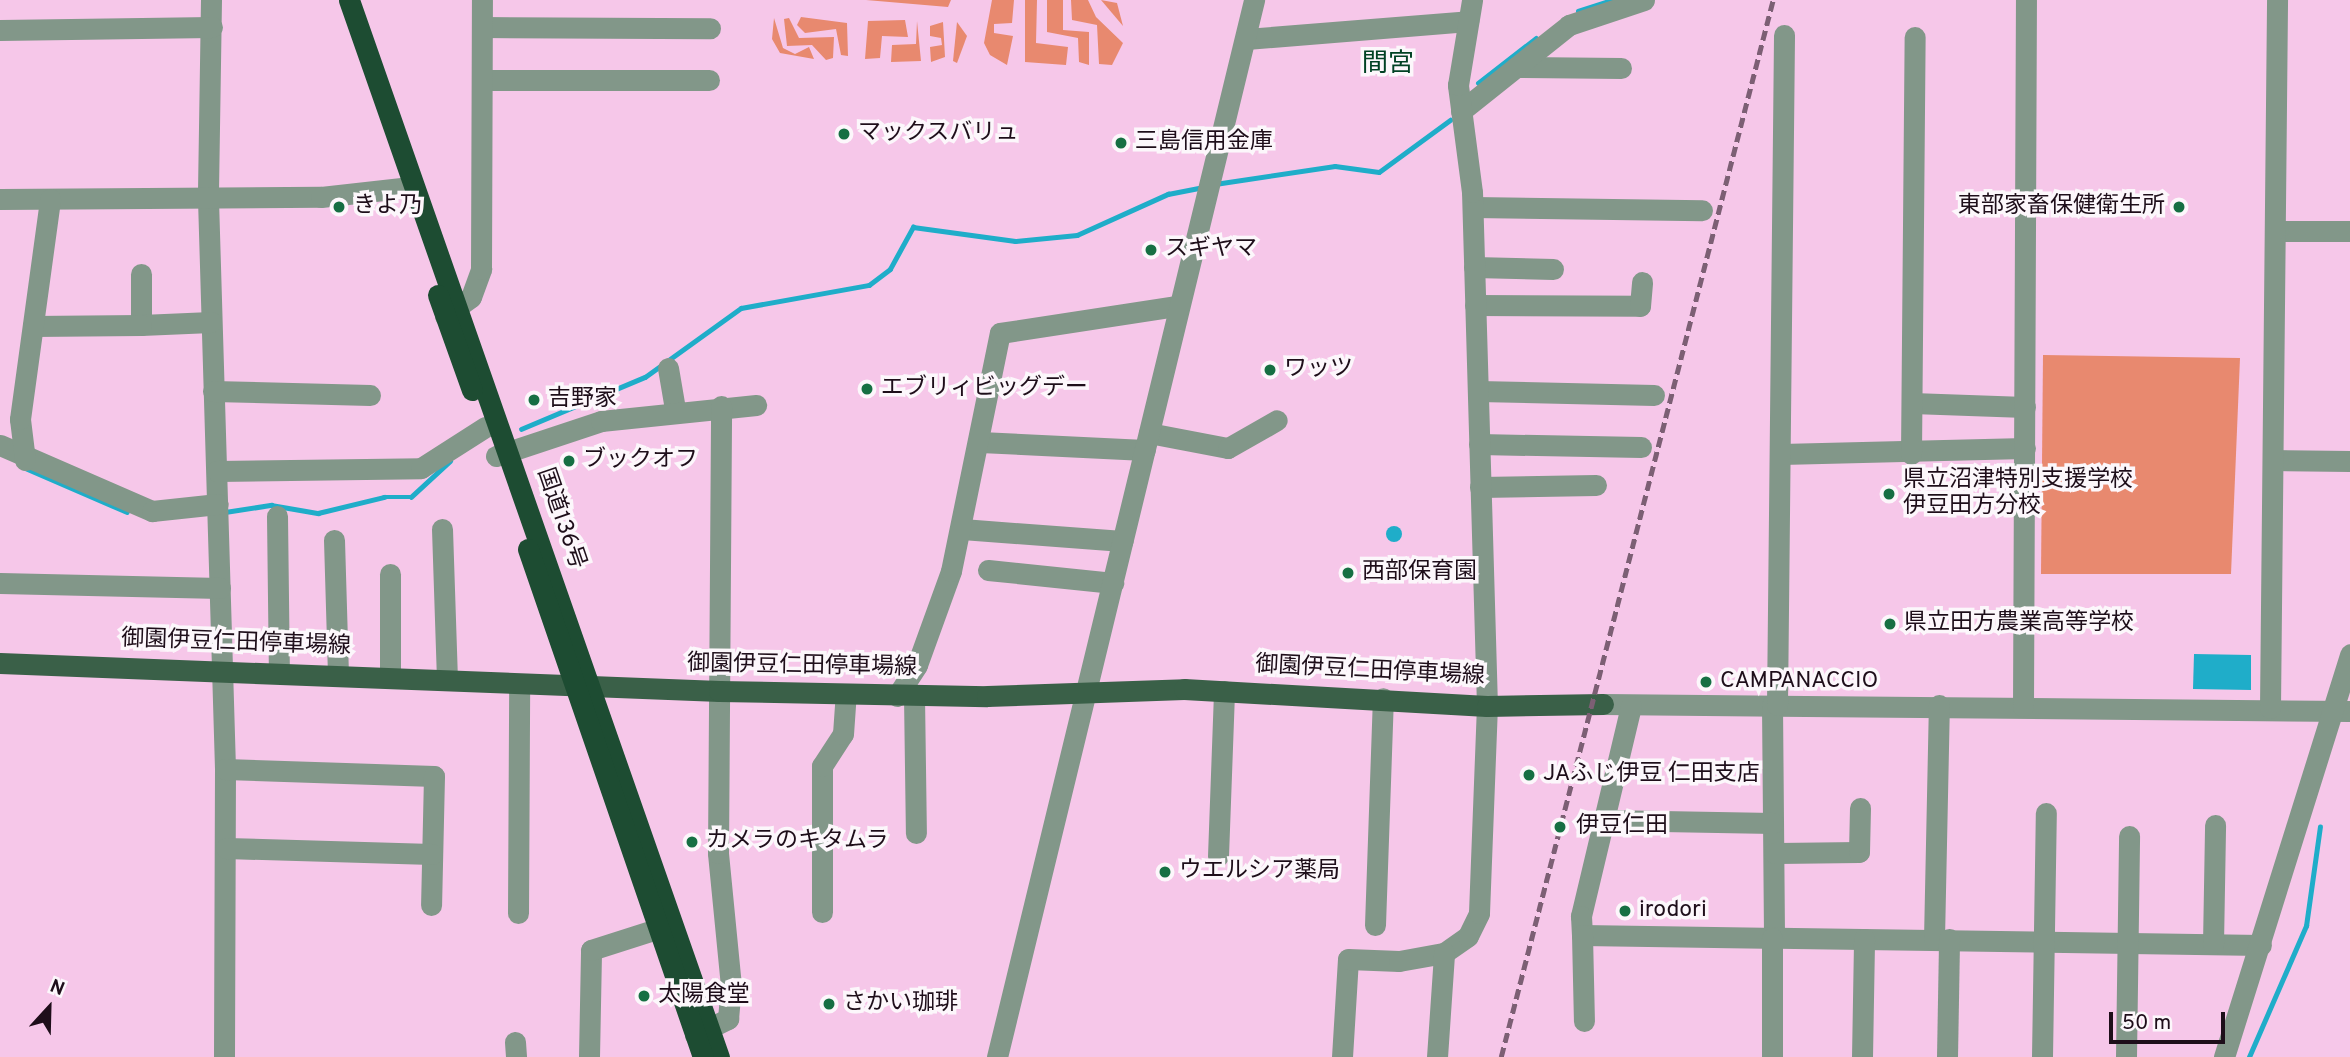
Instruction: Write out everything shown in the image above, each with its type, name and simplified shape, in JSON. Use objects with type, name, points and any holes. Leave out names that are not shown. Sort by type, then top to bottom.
[{"type":"highway","name":"国道136号","points":[[334,0],[401,188],[452,313],[485,427],[503,454]]},
{"type":"highway","name":"国道136号","points":[[349,0],[452,313],[702,1032],[703,1057]]},
{"type":"highway","name":"国道136号","points":[[583,687],[657,929],[702,1032],[719,1057]]},
{"type":"main road","name":"御園伊豆仁田停車場線","points":[[0,663],[223,667],[583,687],[846,695],[1224,691],[1487,706],[1603,704]]},
{"type":"street","points":[[211,0],[208,199],[225,769],[224,1057]]},
{"type":"street","points":[[452,313],[481,269],[485,80],[482,0]]},
{"type":"street","points":[[998,1057],[1147,441],[1177,306],[1254,0]]},
{"type":"street","points":[[1342,1057],[1348,959],[1399,961],[1444,953],[1468,936],[1479,913],[1487,706],[1473,207],[1458,85],[1472,0]]},
{"type":"street","points":[[1461,111],[1569,25],[1644,0]]},
{"type":"street","points":[[2024,706],[2026,0]]},
{"type":"street","points":[[2270,708],[2277,0]]},
{"type":"street","points":[[1245,38],[1468,21]]},
{"type":"street","points":[[0,30],[212,27]]},
{"type":"street","points":[[483,27],[710,28]]},
{"type":"street","points":[[1772,1057],[1784,34]]},
{"type":"street","points":[[1912,454],[1914,37]]},
{"type":"street","points":[[1516,67],[1621,68]]},
{"type":"street","points":[[485,80],[709,80]]},
{"type":"street","points":[[0,200],[208,199],[401,188]]},
{"type":"street","points":[[25,460],[20,419],[50,199]]},
{"type":"street","points":[[1473,207],[1702,210]]},
{"type":"street","points":[[2276,231],[2350,231]]},
{"type":"street","points":[[1474,267],[1553,269]]},
{"type":"street","points":[[141,274],[141,324]]},
{"type":"street","points":[[1475,305],[1640,306],[1642,282]]},
{"type":"street","points":[[916,832],[906,696],[962,529],[1000,333],[1177,306]]},
{"type":"street","points":[[33,326],[211,322]]},
{"type":"street","points":[[668,368],[675,409]]},
{"type":"street","points":[[213,391],[370,395]]},
{"type":"street","points":[[1478,391],[1654,395]]},
{"type":"street","points":[[1912,404],[2025,407]]},
{"type":"street","points":[[702,1032],[728,1018],[731,986],[718,853],[721,405]]},
{"type":"street","points":[[503,454],[562,430],[675,409],[755,405]]},
{"type":"street","points":[[981,442],[1147,441],[1228,448],[1277,420]]},
{"type":"street","points":[[217,471],[421,468],[485,427]]},
{"type":"street","points":[[1479,444],[1641,447]]},
{"type":"street","points":[[0,446],[25,460],[152,511],[218,504]]},
{"type":"street","points":[[1780,454],[1912,454],[2025,448]]},
{"type":"street","points":[[2273,460],[2350,461]]},
{"type":"street","points":[[1480,488],[1596,485]]},
{"type":"street","points":[[277,516],[279,671]]},
{"type":"street","points":[[442,529],[447,680]]},
{"type":"street","points":[[962,529],[1123,541]]},
{"type":"street","points":[[334,540],[338,674]]},
{"type":"street","points":[[988,569],[1113,583]]},
{"type":"street","points":[[390,574],[390,677]]},
{"type":"street","points":[[0,583],[220,588]]},
{"type":"street","points":[[2224,1057],[2342,711],[2350,654]]},
{"type":"street","points":[[518,913],[519,684]]},
{"type":"street","points":[[1218,856],[1224,691]]},
{"type":"street","points":[[822,912],[822,766],[842,734],[846,695]]},
{"type":"street","points":[[1376,925],[1383,698]]},
{"type":"street","points":[[1603,704],[2270,708],[2342,711]]},
{"type":"street","points":[[1939,705],[1941,939],[1947,1057]]},
{"type":"street","points":[[1584,1021],[1582,935],[1630,706]]},
{"type":"street","points":[[225,769],[435,776],[431,905]]},
{"type":"street","points":[[1774,853],[1859,852],[1860,808]]},
{"type":"street","points":[[2042,1057],[2046,813]]},
{"type":"street","points":[[1605,820],[1773,823]]},
{"type":"street","points":[[2213,944],[2215,825]]},
{"type":"street","points":[[2126,1057],[2129,836]]},
{"type":"street","points":[[226,848],[432,854]]},
{"type":"street","points":[[589,1057],[591,950],[657,929]]},
{"type":"street","points":[[1582,935],[2261,945]]},
{"type":"street","points":[[1862,1057],[1864,939]]},
{"type":"street","points":[[1437,1057],[1444,953]]},
{"type":"shaded area","points":[[866,0],[951,0],[948,7]]},
{"type":"shaded area","points":[[992,0],[1014,0],[1012,23],[994,24],[994,33],[1013,36],[1007,65],[990,55],[984,43]]},
{"type":"shaded area","points":[[1025,0],[1037,0],[1036,43],[1068,47],[1066,65],[1025,62]]},
{"type":"shaded area","points":[[1047,0],[1063,0],[1063,30],[1089,32],[1089,65],[1079,62],[1078,38],[1047,32]]},
{"type":"shaded area","points":[[1071,0],[1088,0],[1096,17],[1123,43],[1112,65],[1099,64],[1097,25],[1072,20]]},
{"type":"shaded area","points":[[1101,0],[1117,3],[1123,26]]},
{"type":"shaded area","points":[[801,17],[847,23],[848,56],[841,55],[836,29],[805,33],[797,25]]},
{"type":"shaded area","points":[[774,18],[783,48],[795,54],[809,47],[814,59],[780,53],[772,39]]},
{"type":"shaded area","points":[[789,18],[799,38],[834,37],[833,58],[826,60],[812,45],[787,46],[784,19]]},
{"type":"shaded area","points":[[905,20],[908,37],[882,36],[880,58],[865,59],[868,21]]},
{"type":"shaded area","points":[[917,21],[921,61],[891,62],[892,45],[916,44]]},
{"type":"shaded area","points":[[943,22],[945,57],[931,62],[930,47],[942,45],[941,38],[930,36],[930,26]]},
{"type":"shaded area","points":[[957,22],[967,36],[957,63],[953,61]]},
{"type":"shaded area","points":[[2043,355],[2240,358],[2231,574],[2041,574]]},
{"type":"water","points":[[1391,526],[1397,526],[1402,534],[1400,540],[1391,542],[1386,537],[1386,531]]},
{"type":"water","points":[[2194,654],[2251,655],[2251,690],[2193,689]]},
{"type":"waterway","points":[[1578,11],[1611,0]]},
{"type":"waterway","points":[[1478,83],[1536,38]]},
{"type":"waterway","points":[[1215,184],[1335,166],[1379,172],[1450,120]]},
{"type":"waterway","points":[[521,429],[645,377],[741,308],[869,285],[890,269],[913,227],[1015,241],[1077,235],[1168,194],[1203,187]]},
{"type":"waterway","points":[[225,512],[271,505],[318,513],[384,497],[411,497],[450,461]]},
{"type":"waterway","points":[[23,467],[127,512]]},
{"type":"waterway","points":[[2249,1057],[2306,926],[2320,827]]},
{"type":"railway","points":[[1501,1057],[1773,0]]},
{"type":"place","name":"マックスバリュ","points":[[844,134]]},
{"type":"place","name":"三島信用金庫","points":[[1121,143]]},
{"type":"place","name":"きよ乃","points":[[339,207]]},
{"type":"place","name":"東部家畜保健衛生所","points":[[2179,207]]},
{"type":"place","name":"スギヤマ","points":[[1151,250]]},
{"type":"place","name":"ワッツ","points":[[1270,370]]},
{"type":"place","name":"エブリィビッグデー","points":[[867,389]]},
{"type":"place","name":"吉野家","points":[[534,400]]},
{"type":"place","name":"ブックオフ","points":[[569,461]]},
{"type":"place","name":"県立沼津特別支援学校 伊豆田方分校","points":[[1889,494]]},
{"type":"place","name":"西部保育園","points":[[1348,573]]},
{"type":"place","name":"県立田方農業高等学校","points":[[1890,624]]},
{"type":"place","name":"CAMPANACCIO","points":[[1706,682]]},
{"type":"place","name":"JAふじ伊豆 仁田支店","points":[[1529,775]]},
{"type":"place","name":"伊豆仁田","points":[[1560,827]]},
{"type":"place","name":"カメラのキタムラ","points":[[692,842]]},
{"type":"place","name":"ウエルシア薬局","points":[[1165,872]]},
{"type":"place","name":"irodori","points":[[1625,911]]},
{"type":"place","name":"太陽食堂","points":[[644,996]]},
{"type":"place","name":"さかい珈琲","points":[[829,1004]]},
{"type":"district","name":"間宮","points":[[1388,65]]}]
